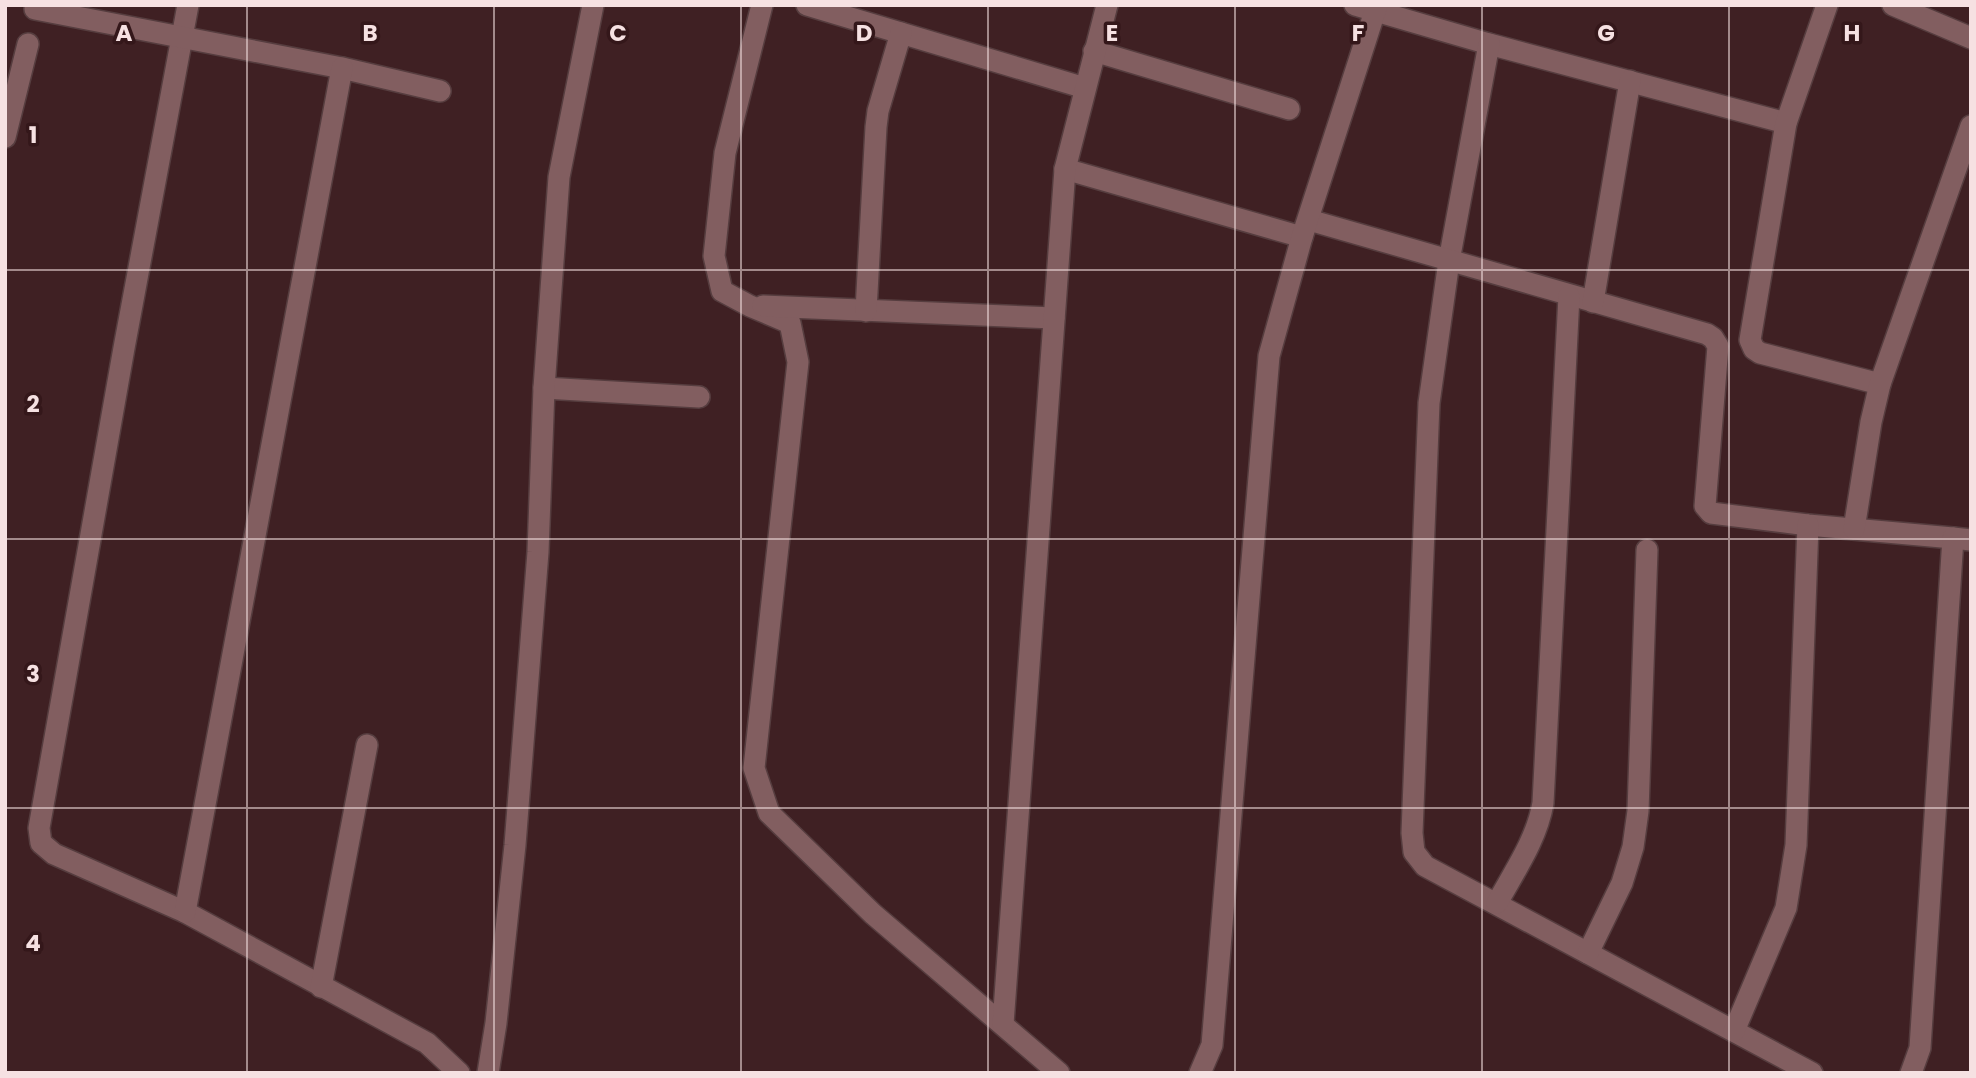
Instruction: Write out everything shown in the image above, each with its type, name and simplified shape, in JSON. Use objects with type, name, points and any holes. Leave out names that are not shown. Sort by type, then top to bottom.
[{"type":"street","points":[[188,5],[39,828],[41,843],[54,854],[185,912],[427,1043],[459,1073]]},
{"type":"street","points":[[488,1073],[515,845],[538,552],[544,388],[559,177],[593,5]]},
{"type":"street","points":[[762,5],[725,153],[714,256],[722,291],[790,323],[798,362],[754,768],[769,813],[873,914],[1059,1073]]},
{"type":"street","points":[[807,5],[1085,88]]},
{"type":"street","points":[[1003,1024],[1065,169],[1108,5]]},
{"type":"street","points":[[1828,5],[1786,123],[1750,340],[1754,349],[1760,353],[1880,384]]},
{"type":"street","points":[[1893,5],[1927,12],[1971,38]]},
{"type":"street","points":[[1200,1073],[1212,1045],[1269,356],[1369,7],[1489,44],[1786,123]]},
{"type":"street","points":[[35,9],[342,68],[440,91]]},
{"type":"street","points":[[866,311],[878,111],[901,33]]},
{"type":"street","points":[[5,138],[28,44]]},
{"type":"street","points":[[1489,44],[1449,261],[1429,403],[1412,833],[1414,852],[1425,866],[1812,1073]]},
{"type":"street","points":[[1094,51],[1289,109]]},
{"type":"street","points":[[185,912],[342,68]]},
{"type":"street","points":[[1592,302],[1630,82]]},
{"type":"street","points":[[1854,529],[1871,422],[1880,384],[1971,126]]},
{"type":"street","points":[[1065,169],[1305,229],[1449,261],[1707,334],[1750,340]]},
{"type":"street","points":[[1497,904],[1535,833],[1541,819],[1543,803],[1569,296]]},
{"type":"street","points":[[750,306],[1054,318]]},
{"type":"street","points":[[1707,334],[1718,346],[1705,506],[1707,510],[1711,513],[1808,525],[1962,539],[1920,1048],[1910,1073]]},
{"type":"street","points":[[544,388],[699,397]]},
{"type":"street","points":[[1734,1031],[1786,908],[1792,878],[1796,845],[1808,525]]},
{"type":"street","points":[[1588,953],[1622,883],[1635,835],[1647,550]]},
{"type":"street","points":[[321,987],[367,745]]}]
